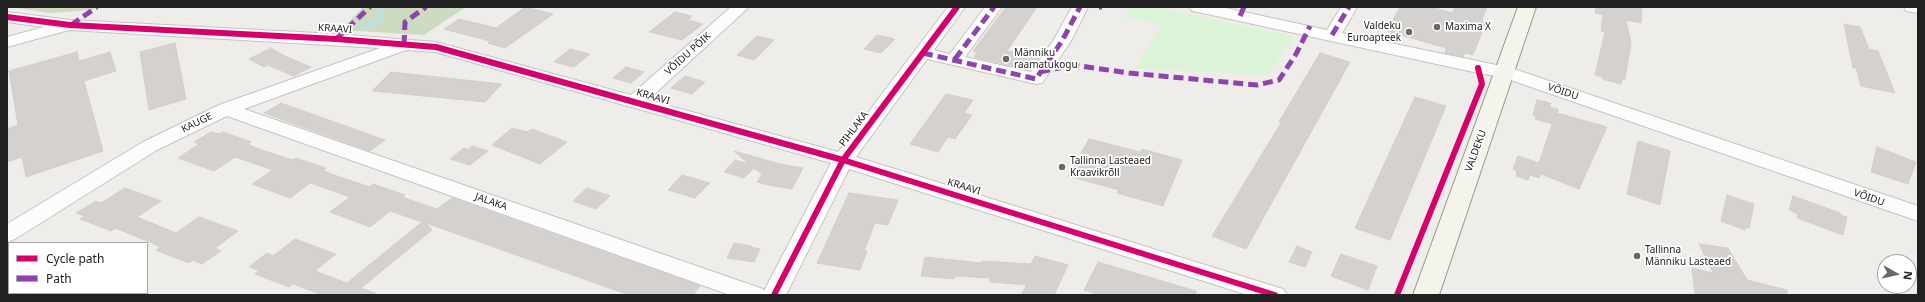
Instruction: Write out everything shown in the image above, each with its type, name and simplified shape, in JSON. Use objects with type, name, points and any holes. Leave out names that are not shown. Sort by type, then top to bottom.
[{"type":"street","name":"VÕIDU PÕIK","points":[[635,102],[740,7]]},
{"type":"street","name":"PIHLAKA","points":[[774,295],[843,160],[957,7]]},
{"type":"street","points":[[955,60],[994,7]]},
{"type":"street","points":[[923,53],[1036,79],[1062,41],[1080,7]]},
{"type":"street","name":"VÕIDU","points":[[1198,7],[1242,11],[1332,35],[1478,68],[1505,72],[1918,214]]},
{"type":"street","points":[[1332,35],[1349,7]]},
{"type":"street","name":"VALDEKU","points":[[1426,295],[1527,7]]},
{"type":"street","points":[[1912,7],[1918,8]]},
{"type":"street","name":"KRAAVI","points":[[7,17],[70,25],[336,39],[436,47],[843,160],[1275,295]]},
{"type":"street","points":[[7,33],[24,24],[37,20]]},
{"type":"street","points":[[7,42],[70,25]]},
{"type":"street","name":"KAUGE","points":[[7,234],[150,146],[226,109],[404,45]]},
{"type":"street","name":"JALAKA","points":[[226,109],[755,295]]},
{"type":"green space","points":[[11,7],[98,7],[92,10],[50,13]]},
{"type":"green space","points":[[363,7],[466,7],[424,35],[341,30]]},
{"type":"green space","points":[[1129,7],[1158,7],[1294,37],[1268,75],[1135,68],[1162,25],[1125,17]]},
{"type":"building","points":[[525,7],[553,14],[505,48],[488,43],[490,41],[444,29],[459,19],[496,28]]},
{"type":"building","points":[[1006,7],[1037,7],[1007,51],[1039,58],[1030,70],[974,57],[977,52],[973,51]]},
{"type":"building","name":"Maxima X","points":[[1400,7],[1431,7],[1452,13],[1455,7],[1487,7],[1482,20],[1486,22],[1473,55],[1465,53],[1463,57],[1445,53],[1446,48],[1387,31]]},
{"type":"building","points":[[1596,7],[1642,7],[1641,23],[1626,20],[1631,43],[1625,79],[1622,79],[1621,84],[1602,79],[1603,77],[1595,75],[1605,32],[1601,31],[1603,15],[1595,13]]},
{"type":"building","points":[[675,12],[692,16],[688,20],[703,24],[682,40],[649,32]]},
{"type":"building","points":[[1844,24],[1860,27],[1869,49],[1878,51],[1895,93],[1861,86],[1856,68],[1853,68]]},
{"type":"building","points":[[877,35],[895,39],[881,53],[864,49]]},
{"type":"building","points":[[757,36],[774,40],[754,60],[737,55]]},
{"type":"building","points":[[175,43],[186,99],[149,110],[140,52]]},
{"type":"building","points":[[271,48],[285,56],[311,67],[294,76],[267,65],[264,67],[249,59]]},
{"type":"building","points":[[570,49],[590,54],[574,67],[554,62]]},
{"type":"building","points":[[77,52],[79,61],[110,52],[116,71],[84,81],[103,151],[26,177],[22,157],[7,162],[7,129],[18,125],[9,71]]},
{"type":"building","points":[[1320,53],[1350,62],[1246,249],[1212,236],[1281,123],[1279,122]]},
{"type":"building","points":[[626,67],[644,72],[631,83],[613,78]]},
{"type":"building","points":[[391,72],[502,84],[485,102],[372,91]]},
{"type":"building","points":[[685,76],[705,82],[692,94],[671,88]]},
{"type":"building","points":[[946,94],[973,100],[964,113],[972,115],[955,139],[948,137],[938,152],[910,144]]},
{"type":"building","points":[[1415,97],[1446,106],[1390,240],[1355,228]]},
{"type":"building","points":[[1537,100],[1551,103],[1549,107],[1558,109],[1557,113],[1607,127],[1579,189],[1541,174],[1539,178],[1530,175],[1528,180],[1516,176],[1517,171],[1513,169],[1518,156],[1539,163],[1552,124],[1535,119],[1536,116],[1533,115]]},
{"type":"building","points":[[281,103],[385,140],[370,151],[264,113]]},
{"type":"building","points":[[512,128],[527,132],[532,129],[567,142],[540,164],[492,145]]},
{"type":"building","points":[[211,132],[219,134],[223,132],[251,142],[248,144],[256,148],[292,160],[296,158],[326,168],[323,170],[331,174],[370,187],[373,184],[405,195],[402,197],[437,209],[452,198],[700,286],[693,295],[629,295],[426,223],[432,230],[361,288],[375,293],[375,295],[322,295],[293,284],[289,287],[255,274],[259,271],[249,267],[267,253],[273,256],[295,239],[336,254],[315,271],[347,283],[422,222],[390,211],[370,227],[330,212],[350,197],[310,183],[290,198],[252,184],[273,170],[235,157],[214,171],[178,158],[199,144],[194,142]]},
{"type":"building","points":[[1089,139],[1140,152],[1142,149],[1182,160],[1163,206],[1117,193],[1119,190],[1068,176]]},
{"type":"building","points":[[1638,141],[1670,151],[1660,205],[1627,194]]},
{"type":"building","points":[[472,146],[488,151],[470,165],[450,159],[464,148],[468,150]]},
{"type":"building","points":[[1877,147],[1916,162],[1908,184],[1871,172]]},
{"type":"building","points":[[734,151],[780,164],[803,168],[792,189],[768,185],[757,182],[762,174],[754,168],[744,178],[724,172],[735,160],[749,164]]},
{"type":"building","points":[[682,175],[710,183],[695,198],[668,190]]},
{"type":"building","points":[[125,188],[161,201],[137,217],[176,233],[199,217],[238,231],[215,248],[221,251],[202,264],[193,260],[189,263],[156,250],[160,247],[115,228],[111,231],[80,219],[85,216],[76,213],[96,201],[101,203]]},
{"type":"building","points":[[587,188],[610,196],[596,209],[573,201]]},
{"type":"building","points":[[849,193],[898,200],[888,225],[875,223],[864,251],[867,251],[860,270],[817,263]]},
{"type":"building","points":[[1727,195],[1754,204],[1749,228],[1746,227],[1745,230],[1721,221]]},
{"type":"building","points":[[1793,196],[1847,217],[1843,235],[1797,218],[1798,214],[1789,210]]},
{"type":"building","points":[[734,243],[760,249],[754,262],[727,258]]},
{"type":"building","points":[[1699,244],[1728,248],[1747,280],[1787,290],[1787,295],[1695,295],[1692,268],[1713,273]]},
{"type":"building","points":[[1297,246],[1312,252],[1305,267],[1289,262]]},
{"type":"building","points":[[1341,254],[1377,266],[1368,290],[1331,276]]},
{"type":"building","points":[[1035,256],[1068,265],[1054,295],[1021,295],[1027,285],[990,282],[990,278],[955,276],[954,279],[921,276],[925,257],[982,263],[982,261],[1031,264]]},
{"type":"building","points":[[1098,262],[1196,291],[1196,295],[1100,295],[1084,290]]},
{"type":"waterway","points":[[363,28],[379,20],[380,11],[386,7]]},
{"type":"marked path","points":[[71,25],[97,7]]},
{"type":"marked path","points":[[336,39],[370,7]]},
{"type":"marked path","points":[[404,45],[405,22],[426,7]]},
{"type":"marked path","points":[[955,59],[994,7]]},
{"type":"marked path","points":[[923,53],[1036,79],[1062,41],[1080,7]]},
{"type":"marked path","points":[[1240,16],[1244,7]]},
{"type":"marked path","points":[[1332,35],[1349,7]]},
{"type":"marked path","points":[[1040,72],[1073,65],[1129,73],[1257,85],[1279,80],[1296,54],[1310,26]]},
{"type":"cycle path","points":[[774,295],[843,160],[957,7]]},
{"type":"cycle path","points":[[7,17],[70,25],[336,39],[436,47],[843,160],[1275,295]]},
{"type":"cycle path","points":[[1397,295],[1482,84],[1478,68]]},
{"type":"place","name":"Maxima X","points":[[1437,27]]},
{"type":"place","name":"Valdeku Euroapteek","points":[[1409,32]]},
{"type":"place","name":"Männiku raamatukogu","points":[[1006,59]]},
{"type":"place","name":"Tallinna Lasteaed Kraavikrõll","points":[[1062,167]]},
{"type":"place","name":"Tallinna Männiku Lasteaed","points":[[1637,256]]}]
